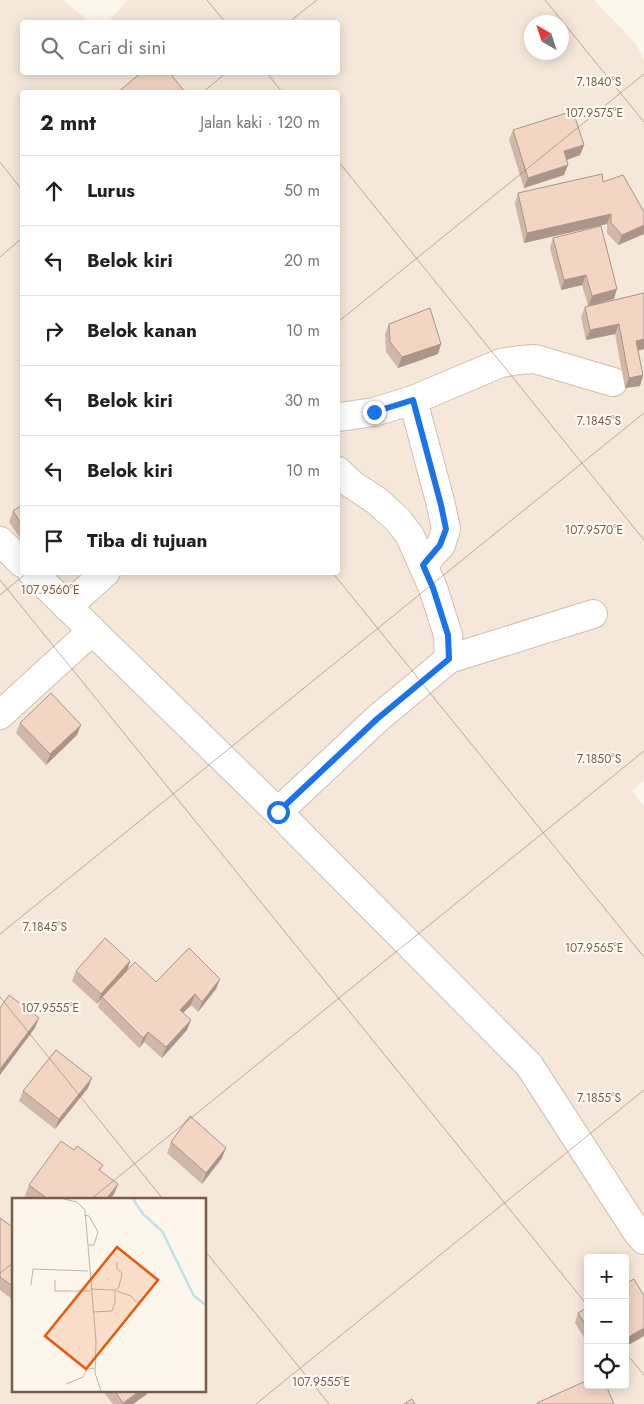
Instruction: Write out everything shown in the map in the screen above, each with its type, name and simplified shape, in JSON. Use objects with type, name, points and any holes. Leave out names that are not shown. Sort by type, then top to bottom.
[{"type":"street","points":[[340,416],[374,412],[413,400],[501,363],[519,360],[535,360],[614,382]]},
{"type":"street","points":[[413,400],[446,529],[440,545],[423,565]]},
{"type":"street","points":[[340,473],[377,501],[398,520],[410,536],[433,588],[448,635],[449,659]]},
{"type":"street","points":[[0,541],[20,561]]},
{"type":"street","points":[[35,575],[91,632],[278,812],[529,1065],[644,1240]]},
{"type":"street","points":[[67,607],[103,575]]},
{"type":"street","points":[[278,812],[377,719],[449,659],[593,614]]},
{"type":"street","points":[[0,716],[91,632]]},
{"type":"shaded area","points":[[0,0],[63,0],[88,20],[20,20],[20,75],[340,75],[340,20],[110,20],[128,0],[594,0],[636,44],[644,60],[644,780],[632,791],[644,806],[644,1404],[0,1404]]},
{"type":"building","points":[[138,75],[171,75],[183,90],[120,90]]},
{"type":"building","points":[[573,111],[584,145],[564,151],[568,165],[528,178],[513,130]]},
{"type":"building","points":[[602,174],[603,182],[623,175],[644,212],[644,225],[622,235],[611,223],[611,214],[527,233],[518,193]]},
{"type":"building","points":[[601,226],[617,289],[592,296],[586,275],[564,280],[553,238]]},
{"type":"building","points":[[644,293],[644,339],[636,341],[643,375],[629,378],[619,324],[590,330],[585,307]]},
{"type":"building","points":[[430,308],[441,344],[402,357],[390,342],[389,324]]},
{"type":"building","points":[[20,506],[20,522],[13,511]]},
{"type":"building","points":[[51,693],[81,725],[50,754],[20,723]]},
{"type":"building","points":[[105,938],[130,961],[101,994],[76,971]]},
{"type":"building","points":[[189,948],[220,979],[202,1002],[195,994],[180,1010],[191,1020],[166,1047],[148,1032],[143,1038],[102,997],[135,962],[156,982]]},
{"type":"building","points":[[9,995],[39,1018],[0,1069],[0,1008]]},
{"type":"building","points":[[56,1050],[92,1078],[59,1119],[23,1091]]},
{"type":"building","points":[[190,1116],[226,1148],[206,1173],[171,1142]]},
{"type":"building","points":[[61,1141],[74,1150],[77,1146],[103,1165],[99,1170],[118,1184],[107,1198],[47,1198],[29,1185]]},
{"type":"building","points":[[0,1218],[12,1227],[12,1286],[0,1277]]},
{"type":"building","points":[[634,1279],[644,1296],[644,1328],[629,1337],[629,1299],[629,1282]]},
{"type":"building","points":[[584,1309],[584,1322],[578,1313]]},
{"type":"building","points":[[584,1382],[584,1389],[608,1389],[614,1404],[538,1404]]},
{"type":"building","points":[[115,1392],[138,1392],[123,1403]]},
{"type":"building","points":[[412,1399],[415,1404],[404,1404]]},
{"type":"route","points":[[278,812],[377,719],[449,659],[448,635],[433,588],[423,565],[440,545],[446,529],[430,460],[413,400],[374,412]]}]
